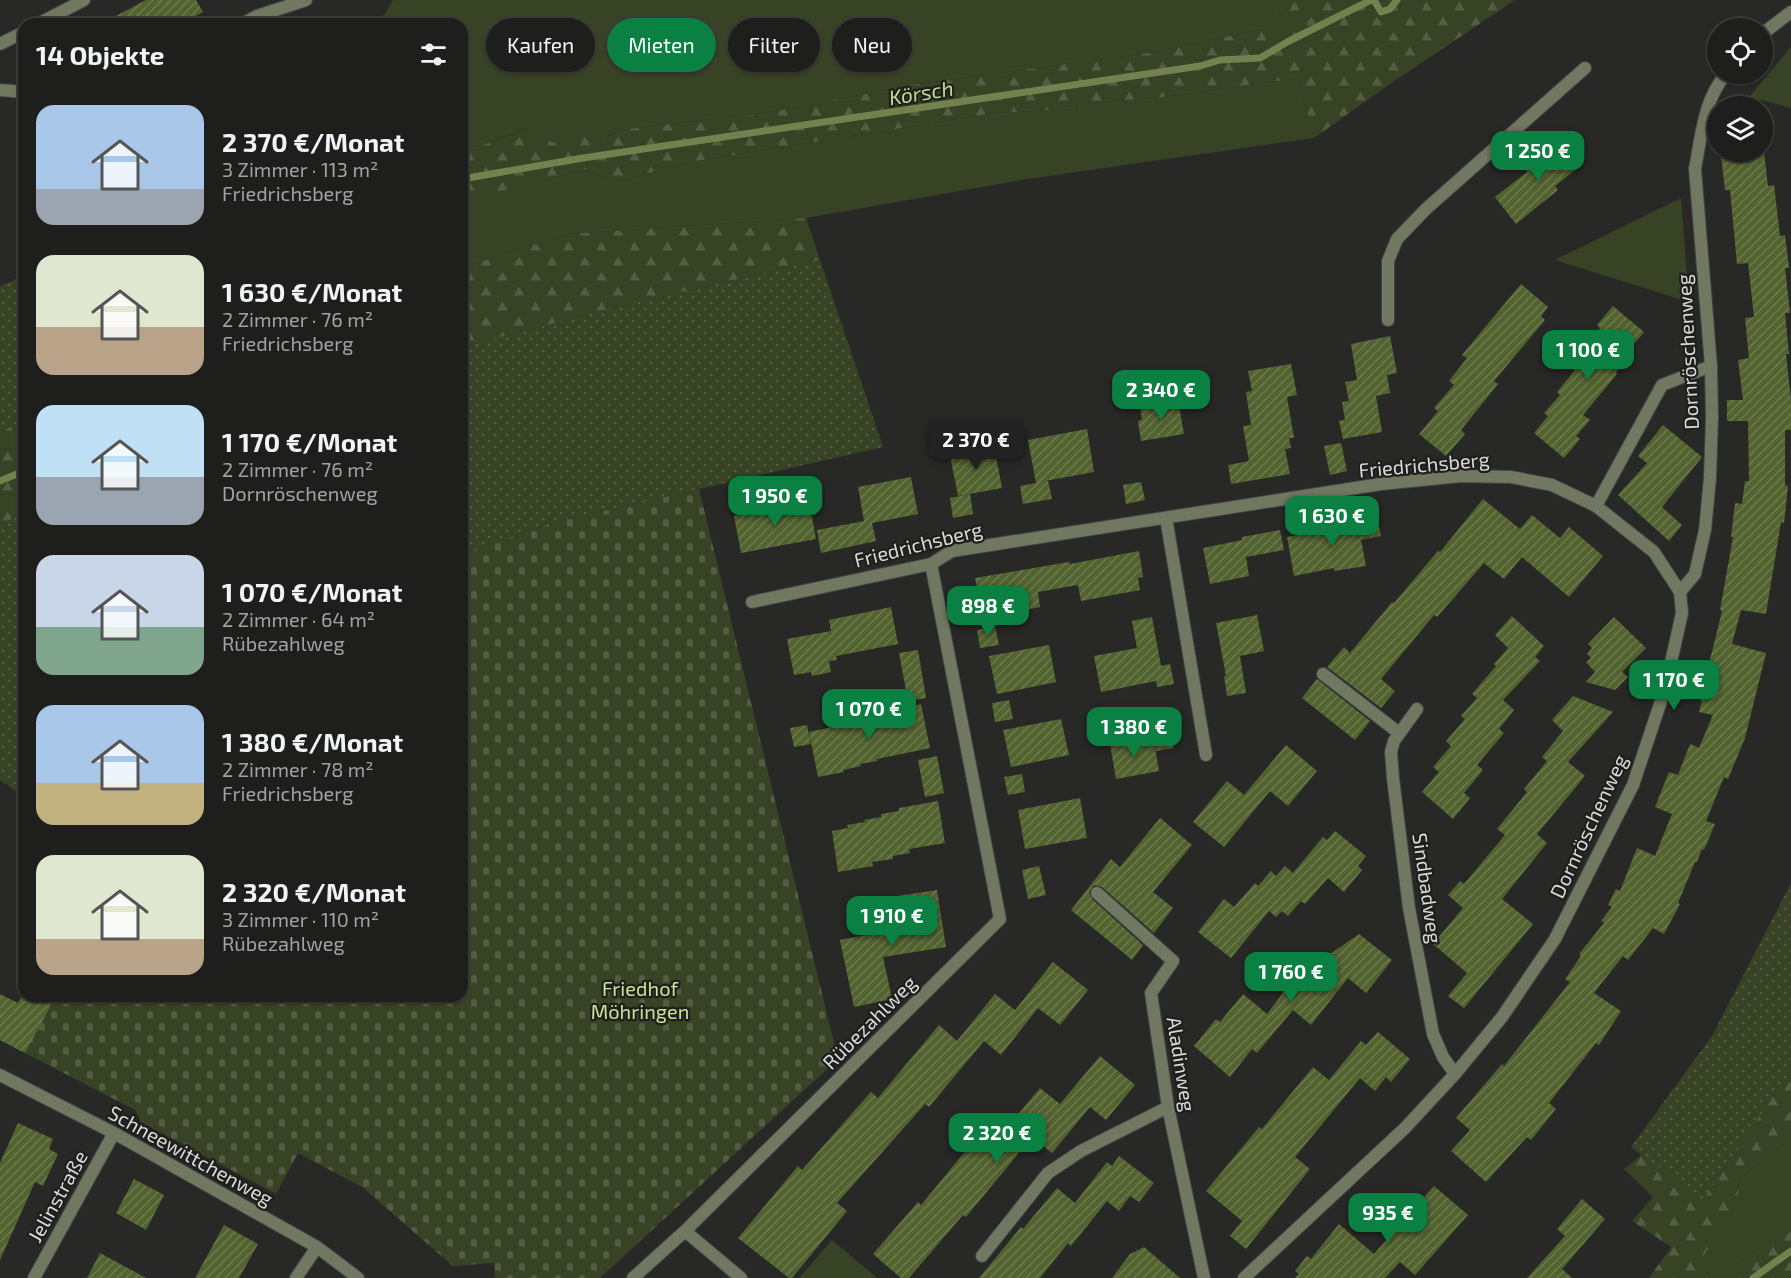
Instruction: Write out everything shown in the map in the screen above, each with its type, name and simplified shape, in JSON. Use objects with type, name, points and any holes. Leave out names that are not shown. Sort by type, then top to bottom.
[{"type":"street","points":[[50,18],[84,0]]},
{"type":"street","points":[[252,18],[306,0]]},
{"type":"street","points":[[1773,26],[1791,12]]},
{"type":"street","points":[[0,44],[18,35]]},
{"type":"street","points":[[1388,320],[1388,261],[1397,239],[1426,208],[1585,68]]},
{"type":"street","name":"Dornröschenweg","points":[[1244,1278],[1405,1128],[1455,1074],[1502,1017],[1555,939],[1633,785],[1665,689],[1682,613],[1680,592],[1695,574],[1705,530],[1711,442],[1711,366],[1695,169],[1707,110],[1718,84]]},
{"type":"street","points":[[0,90],[18,92]]},
{"type":"street","points":[[1596,506],[1662,384],[1711,366]]},
{"type":"street","name":"Friedrichsberg","points":[[752,602],[932,564],[952,551],[1381,484],[1461,476],[1511,477],[1552,485],[1596,506],[1654,552],[1680,592]]},
{"type":"street","points":[[1166,518],[1206,755]]},
{"type":"street","name":"Rübezahlweg","points":[[633,1278],[685,1231],[1000,919],[932,564]]},
{"type":"street","points":[[1323,674],[1399,733]]},
{"type":"street","name":"Sindbadweg","points":[[1417,709],[1394,741],[1391,752],[1409,908],[1433,1034],[1443,1057],[1455,1074]]},
{"type":"street","name":"Aladinweg","points":[[1097,893],[1173,961],[1151,993],[1168,1107],[1204,1278]]},
{"type":"street","name":"Schneewittchenweg","points":[[0,1075],[114,1133],[316,1247],[358,1278]]},
{"type":"street","points":[[982,1256],[1048,1173],[1081,1151],[1168,1107]]},
{"type":"street","name":"Jelinstraße","points":[[34,1278],[114,1133]]},
{"type":"street","points":[[685,1231],[741,1278]]},
{"type":"street","points":[[296,1278],[316,1247]]},
{"type":"green space","points":[[393,0],[1277,0],[1283,25],[1148,53],[911,85],[766,113],[619,130],[605,138],[601,130],[556,143],[527,129],[477,147],[468,145],[468,18],[378,18],[384,15]]},
{"type":"green space","points":[[1277,0],[1515,0],[1314,138],[1298,78],[1164,97],[1100,102],[1076,109],[995,113],[684,163],[613,183],[586,169],[468,200],[468,145],[477,147],[528,129],[555,143],[601,130],[606,138],[619,130],[766,113],[911,85],[1148,53],[1283,25]]},
{"type":"green space","points":[[1791,47],[1791,108],[1773,103],[1773,96],[1750,96],[1760,84],[1773,84],[1773,68]]},
{"type":"green space","points":[[1298,78],[1314,138],[1028,179],[806,218],[567,234],[468,266],[468,200],[586,169],[613,183],[684,163],[995,113],[1076,109],[1100,102],[1164,97]]},
{"type":"green space","points":[[1681,198],[1689,302],[1555,260]]},
{"type":"green space","points":[[806,218],[820,260],[626,305],[468,345],[468,266],[567,234]]},
{"type":"green space","points":[[820,260],[883,447],[554,522],[468,552],[468,345],[626,305]]},
{"type":"green space","points":[[18,278],[18,422],[0,433],[0,286]]},
{"type":"green space","points":[[18,422],[18,516],[0,524],[0,433]]},
{"type":"green space","name":"Friedhof Möhringen","points":[[699,489],[838,1059],[600,1278],[495,1278],[494,1263],[453,1266],[362,1187],[298,1153],[276,1194],[141,1122],[135,1110],[0,1040],[19,1002],[468,1002],[468,552],[554,522]]},
{"type":"green space","points":[[18,516],[18,793],[0,780],[0,524]]},
{"type":"green space","points":[[1791,883],[1791,1067],[1703,1199],[1631,1147],[1712,1036]]},
{"type":"green space","points":[[1791,1009],[1791,1138],[1739,1179],[1738,1202],[1701,1260],[1709,1278],[1649,1278],[1671,1247],[1632,1221],[1653,1197],[1624,1169],[1666,1135]]},
{"type":"green space","points":[[1791,1138],[1791,1225],[1718,1278],[1709,1278],[1701,1260],[1738,1202],[1739,1179]]},
{"type":"green space","points":[[1791,1225],[1791,1278],[1718,1278]]},
{"type":"green space","points":[[832,1240],[877,1278],[799,1278]]},
{"type":"building","points":[[146,0],[196,0],[203,12],[192,18],[112,18]]},
{"type":"building","points":[[1560,140],[1580,166],[1555,186],[1558,190],[1516,224],[1495,197],[1527,172],[1525,168]]},
{"type":"building","points":[[1722,162],[1765,162],[1768,186],[1774,185],[1780,236],[1785,235],[1789,268],[1785,268],[1790,313],[1785,313],[1789,354],[1786,354],[1791,400],[1791,430],[1785,430],[1785,485],[1788,486],[1784,523],[1781,522],[1766,614],[1741,610],[1732,644],[1766,653],[1745,738],[1728,779],[1724,777],[1706,821],[1715,824],[1704,850],[1702,849],[1695,862],[1678,903],[1680,904],[1664,934],[1653,928],[1628,960],[1623,956],[1594,993],[1621,1011],[1599,1045],[1596,1043],[1549,1103],[1556,1109],[1531,1140],[1527,1137],[1486,1182],[1451,1151],[1470,1130],[1456,1118],[1502,1064],[1504,1066],[1570,982],[1565,979],[1581,956],[1579,954],[1604,923],[1601,921],[1612,907],[1608,905],[1616,889],[1620,891],[1637,848],[1655,856],[1672,814],[1655,807],[1669,772],[1678,775],[1690,744],[1699,748],[1713,715],[1699,712],[1702,700],[1694,698],[1701,670],[1707,672],[1722,611],[1720,610],[1733,537],[1731,537],[1735,503],[1742,504],[1745,481],[1749,481],[1748,421],[1727,421],[1727,400],[1743,400],[1738,360],[1749,358],[1745,318],[1754,317],[1748,263],[1737,264],[1730,190],[1725,190]]},
{"type":"building","points":[[1521,284],[1548,307],[1541,316],[1545,320],[1494,381],[1498,384],[1461,430],[1465,434],[1446,456],[1419,434],[1438,411],[1434,408],[1454,385],[1449,381],[1467,358],[1462,355]]},
{"type":"building","points":[[1613,306],[1644,332],[1628,351],[1631,354],[1616,372],[1617,374],[1583,415],[1590,420],[1576,436],[1580,439],[1564,458],[1534,433],[1548,416],[1544,413],[1560,395],[1557,392],[1575,370],[1571,367],[1600,328],[1597,325]]},
{"type":"building","points":[[1390,336],[1397,373],[1387,375],[1390,393],[1376,396],[1382,432],[1343,439],[1339,421],[1345,420],[1342,402],[1349,401],[1345,382],[1357,380],[1351,344]]},
{"type":"building","points":[[1291,364],[1297,395],[1287,397],[1294,438],[1289,438],[1291,448],[1285,449],[1290,474],[1231,484],[1228,465],[1249,461],[1243,426],[1251,425],[1246,392],[1252,391],[1248,371]]},
{"type":"building","points":[[1178,400],[1184,434],[1141,441],[1138,421],[1142,420],[1140,406]]},
{"type":"building","points":[[1663,425],[1702,457],[1662,507],[1682,525],[1669,541],[1618,495],[1647,463],[1638,456]]},
{"type":"building","points":[[1087,429],[1094,472],[1045,481],[1048,481],[1052,499],[1023,504],[1020,486],[1036,483],[1028,440]]},
{"type":"building","points":[[1341,443],[1347,471],[1330,475],[1324,446]]},
{"type":"building","points":[[994,446],[1002,488],[958,496],[950,455]]},
{"type":"building","points":[[911,477],[918,514],[872,523],[876,541],[821,553],[817,530],[864,521],[858,487]]},
{"type":"building","points":[[1141,482],[1145,500],[1126,504],[1123,485]]},
{"type":"building","points":[[970,494],[973,514],[953,518],[950,498]]},
{"type":"building","points":[[1483,499],[1520,529],[1532,515],[1560,538],[1569,527],[1603,556],[1569,597],[1522,557],[1504,579],[1484,563],[1437,617],[1434,615],[1381,679],[1395,691],[1381,708],[1327,667],[1344,647],[1350,653],[1392,602],[1394,603],[1438,551],[1440,552]]},
{"type":"building","points":[[809,501],[816,539],[741,553],[734,516]]},
{"type":"building","points":[[1377,516],[1381,536],[1361,540],[1366,566],[1334,571],[1334,568],[1294,576],[1287,537],[1358,523],[1357,519]]},
{"type":"building","points":[[1280,530],[1284,550],[1246,557],[1249,576],[1210,584],[1203,548],[1242,540],[1242,537]]},
{"type":"building","points":[[1139,551],[1143,577],[1138,578],[1140,590],[1081,601],[1078,585],[1038,592],[1040,607],[983,618],[975,578]]},
{"type":"building","points":[[891,607],[898,644],[836,656],[837,660],[829,661],[831,672],[812,676],[811,672],[794,675],[787,639],[831,631],[829,620]]},
{"type":"building","points":[[1257,615],[1264,651],[1240,656],[1246,693],[1227,696],[1224,676],[1226,676],[1216,623]]},
{"type":"building","points":[[1512,616],[1544,646],[1535,657],[1540,661],[1503,700],[1514,710],[1499,729],[1504,733],[1477,765],[1483,770],[1464,793],[1470,798],[1453,819],[1422,792],[1439,772],[1433,767],[1451,746],[1446,741],[1465,719],[1461,716],[1477,698],[1472,694],[1508,648],[1495,635]]},
{"type":"building","points":[[1152,617],[1161,666],[1170,664],[1174,684],[1157,687],[1156,681],[1101,692],[1094,656],[1137,648],[1132,621]]},
{"type":"building","points":[[1614,617],[1646,648],[1622,672],[1628,677],[1615,690],[1586,682],[1595,672],[1586,662],[1591,658],[1587,654],[1592,648],[1588,644]]},
{"type":"building","points":[[995,626],[999,645],[980,648],[977,630]]},
{"type":"building","points":[[1049,645],[1056,682],[997,694],[989,656]]},
{"type":"building","points":[[918,650],[926,698],[908,701],[899,653]]},
{"type":"building","points":[[1317,679],[1370,721],[1355,740],[1302,698]]},
{"type":"building","points":[[1573,696],[1613,712],[1568,762],[1585,776],[1537,834],[1547,843],[1502,899],[1533,924],[1464,1008],[1448,996],[1467,973],[1433,944],[1463,908],[1448,895],[1460,881],[1464,884],[1505,835],[1497,829],[1527,792],[1524,789],[1547,761],[1542,757],[1563,731],[1552,720]]},
{"type":"building","points":[[1009,700],[1013,719],[995,722],[992,703]]},
{"type":"building","points":[[921,704],[930,748],[877,759],[877,761],[843,770],[844,772],[818,777],[809,732]]},
{"type":"building","points":[[1061,719],[1069,755],[1011,767],[1003,730]]},
{"type":"building","points":[[807,725],[811,744],[794,747],[790,728]]},
{"type":"building","points":[[1171,728],[1174,748],[1156,751],[1152,731]]},
{"type":"building","points":[[1153,736],[1159,771],[1116,779],[1110,744]]},
{"type":"building","points":[[1286,745],[1317,771],[1288,806],[1270,791],[1224,847],[1193,822],[1227,781],[1244,795]]},
{"type":"building","points":[[937,756],[944,793],[925,797],[918,760]]},
{"type":"building","points":[[1022,774],[1025,792],[1008,795],[1004,777]]},
{"type":"building","points":[[1080,798],[1087,838],[1025,849],[1018,810]]},
{"type":"building","points":[[938,801],[945,843],[909,849],[910,853],[893,856],[893,859],[872,862],[873,866],[838,872],[832,831],[881,817],[881,814],[899,811],[899,808]]},
{"type":"building","points":[[1160,818],[1192,845],[1153,892],[1173,908],[1154,933],[1102,887],[1094,885],[1089,892],[1092,899],[1143,945],[1132,960],[1071,910],[1111,859],[1120,867]]},
{"type":"building","points":[[1335,831],[1366,856],[1358,866],[1362,870],[1344,892],[1328,878],[1305,904],[1301,901],[1288,916],[1282,911],[1276,917],[1269,911],[1231,958],[1198,932],[1224,899],[1234,907],[1255,883],[1258,886],[1271,871],[1276,876],[1285,866],[1293,873],[1323,837],[1327,840]]},
{"type":"building","points":[[1039,866],[1046,895],[1028,899],[1022,870]]},
{"type":"building","points":[[937,890],[946,947],[883,957],[892,999],[854,1007],[840,940],[902,928],[897,896]]},
{"type":"building","points":[[1359,934],[1392,960],[1366,993],[1348,978],[1311,1025],[1293,1010],[1257,1053],[1252,1049],[1230,1077],[1194,1046],[1216,1019],[1220,1022],[1243,994],[1267,1014],[1304,965],[1309,969]]},
{"type":"building","points":[[1053,962],[1088,990],[1060,1025],[1038,1008],[1001,1055],[984,1041],[929,1107],[925,1104],[837,1203],[847,1211],[792,1278],[738,1238],[798,1166],[802,1170],[871,1092],[878,1098],[939,1025],[957,1041],[995,994],[1015,1010]]},
{"type":"building","points":[[0,994],[18,1003],[53,1002],[25,1053],[0,1040]]},
{"type":"building","points":[[1378,1032],[1410,1059],[1391,1082],[1386,1077],[1375,1091],[1360,1078],[1295,1157],[1310,1169],[1246,1249],[1230,1236],[1242,1221],[1206,1191],[1259,1127],[1262,1129],[1313,1067],[1329,1080],[1361,1041],[1366,1045]]},
{"type":"building","points":[[1100,1056],[1135,1085],[1106,1120],[1090,1107],[1052,1153],[1032,1137],[966,1217],[963,1215],[909,1278],[901,1278],[873,1254],[918,1202],[921,1205],[987,1125],[1000,1136],[1040,1088],[1060,1104]]},
{"type":"building","points":[[18,1123],[53,1139],[49,1149],[58,1154],[43,1186],[35,1182],[0,1260],[0,1163]]},
{"type":"building","points":[[1119,1156],[1154,1183],[1139,1202],[1130,1196],[1119,1211],[1107,1201],[1071,1246],[1068,1243],[1040,1278],[979,1278],[1057,1188],[1075,1203],[1107,1162],[1112,1166]]},
{"type":"building","points":[[134,1179],[164,1195],[146,1230],[116,1213]]},
{"type":"building","points":[[1434,1186],[1468,1215],[1415,1275],[1400,1262],[1385,1278],[1295,1278],[1299,1274],[1295,1271],[1307,1256],[1311,1259],[1339,1224],[1374,1254]]},
{"type":"building","points":[[1582,1199],[1605,1219],[1562,1269],[1572,1278],[1527,1278],[1565,1236],[1557,1229]]},
{"type":"building","points":[[224,1225],[258,1244],[239,1278],[195,1278]]},
{"type":"building","points":[[1144,1247],[1180,1278],[1112,1278],[1130,1254]]},
{"type":"building","points":[[100,1253],[146,1278],[87,1278]]},
{"type":"waterway","name":"Körsch","points":[[468,178],[583,158],[1200,66],[1220,60],[1260,58],[1371,0]]},
{"type":"waterway","name":"Körsch","points":[[1374,0],[1381,12],[1390,9],[1397,0]]},
{"type":"waterway","name":"Körsch","points":[[0,481],[18,474]]},
{"type":"waterway","points":[[1753,1278],[1791,1251]]}]
